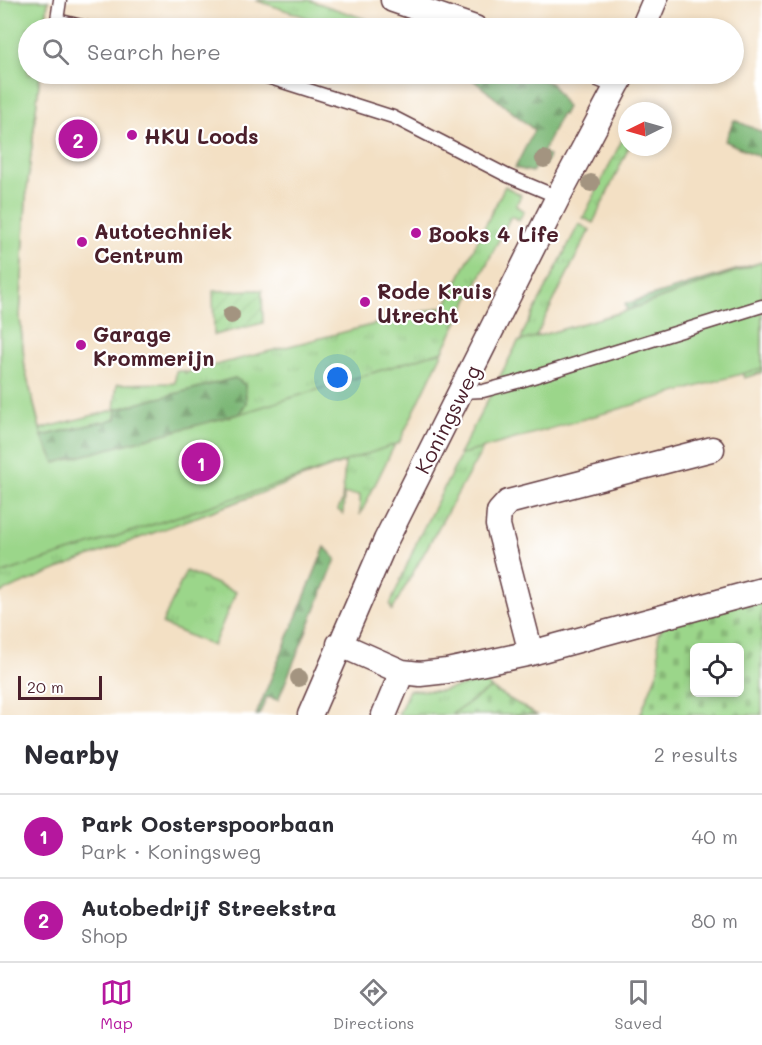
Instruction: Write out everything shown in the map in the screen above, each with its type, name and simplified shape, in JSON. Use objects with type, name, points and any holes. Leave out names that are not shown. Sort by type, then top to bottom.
[{"type":"street","points":[[393,0],[446,18]]},
{"type":"street","points":[[647,18],[655,0]]},
{"type":"street","name":"Koningsweg","points":[[310,715],[386,540],[558,197],[610,84]]},
{"type":"street","points":[[531,653],[498,525],[499,512],[508,502],[712,449]]},
{"type":"street","points":[[339,644],[402,672],[420,674],[447,672],[531,653],[762,590]]},
{"type":"street","points":[[384,715],[402,672]]},
{"type":"lane","points":[[57,18],[60,0]]},
{"type":"lane","points":[[289,84],[393,117],[508,176],[558,197]]},
{"type":"lane","points":[[460,392],[483,391],[517,382],[762,306]]},
{"type":"green space","points":[[0,0],[48,0],[46,18],[18,18],[18,84],[39,84],[26,199],[20,318],[25,369],[42,437],[55,463],[239,414],[443,351],[399,443],[0,574]]},
{"type":"green space","points":[[48,0],[46,18],[34,18]]},
{"type":"green space","points":[[255,0],[309,0],[362,18],[308,18]]},
{"type":"green space","points":[[18,40],[18,84],[39,84],[26,199],[20,318],[25,369],[42,436],[116,419],[117,409],[235,378],[245,385],[246,403],[239,414],[46,466],[29,448],[0,127],[11,49]]},
{"type":"green space","points":[[478,84],[552,84],[567,107],[563,115],[561,114],[543,152],[549,156],[545,165],[539,162],[532,172],[515,168],[534,130]]},
{"type":"green space","points":[[734,120],[762,132],[762,158],[725,141]]},
{"type":"green space","points":[[618,148],[618,156],[625,156],[593,223],[583,218]]},
{"type":"green space","points":[[505,186],[521,195],[516,206],[524,211],[519,220],[511,216],[424,388],[46,466],[239,414],[246,403],[245,385],[235,378],[117,409],[116,419],[42,436],[40,429],[114,410],[117,384],[175,383],[176,371],[185,371],[185,373],[445,306]]},
{"type":"green space","points":[[579,224],[590,230],[533,342],[520,345],[523,333]]},
{"type":"green space","points":[[762,262],[762,298],[630,321],[625,304]]},
{"type":"green space","points":[[762,262],[762,368],[459,455],[518,342],[629,310]]},
{"type":"green space","points":[[262,290],[263,323],[214,335],[213,291]]},
{"type":"green space","points":[[762,312],[762,372],[760,373],[744,378],[734,345],[485,445],[392,610],[390,605],[418,539],[490,398]]},
{"type":"green space","points":[[406,422],[360,515],[360,495],[344,494],[343,514],[338,510],[342,501],[345,462],[80,560],[0,593],[0,564]]},
{"type":"green space","points":[[325,547],[336,559],[278,700],[267,697],[259,715],[256,715]]},
{"type":"green space","points":[[186,571],[236,592],[213,646],[162,624]]},
{"type":"green space","points":[[762,597],[762,715],[640,715],[659,668],[658,633],[661,631],[660,625]]},
{"type":"green space","points":[[484,681],[491,688],[451,715],[398,715],[409,690],[440,691]]},
{"type":"green space","points":[[491,688],[537,715],[451,715]]},
{"type":"place","name":"HKU Loods","points":[[132,135]]},
{"type":"place","name":"Autobedrijf Streekstra","points":[[78,139]]},
{"type":"place","name":"Books 4 Life","points":[[416,233]]},
{"type":"place","name":"Autotechniek Centrum","points":[[82,242]]},
{"type":"place","name":"Rode Kruis Utrecht","points":[[365,302]]},
{"type":"place","name":"Garage Krommerijn","points":[[81,345]]},
{"type":"place","name":"Park Oosterspoorbaan","points":[[201,462]]}]
